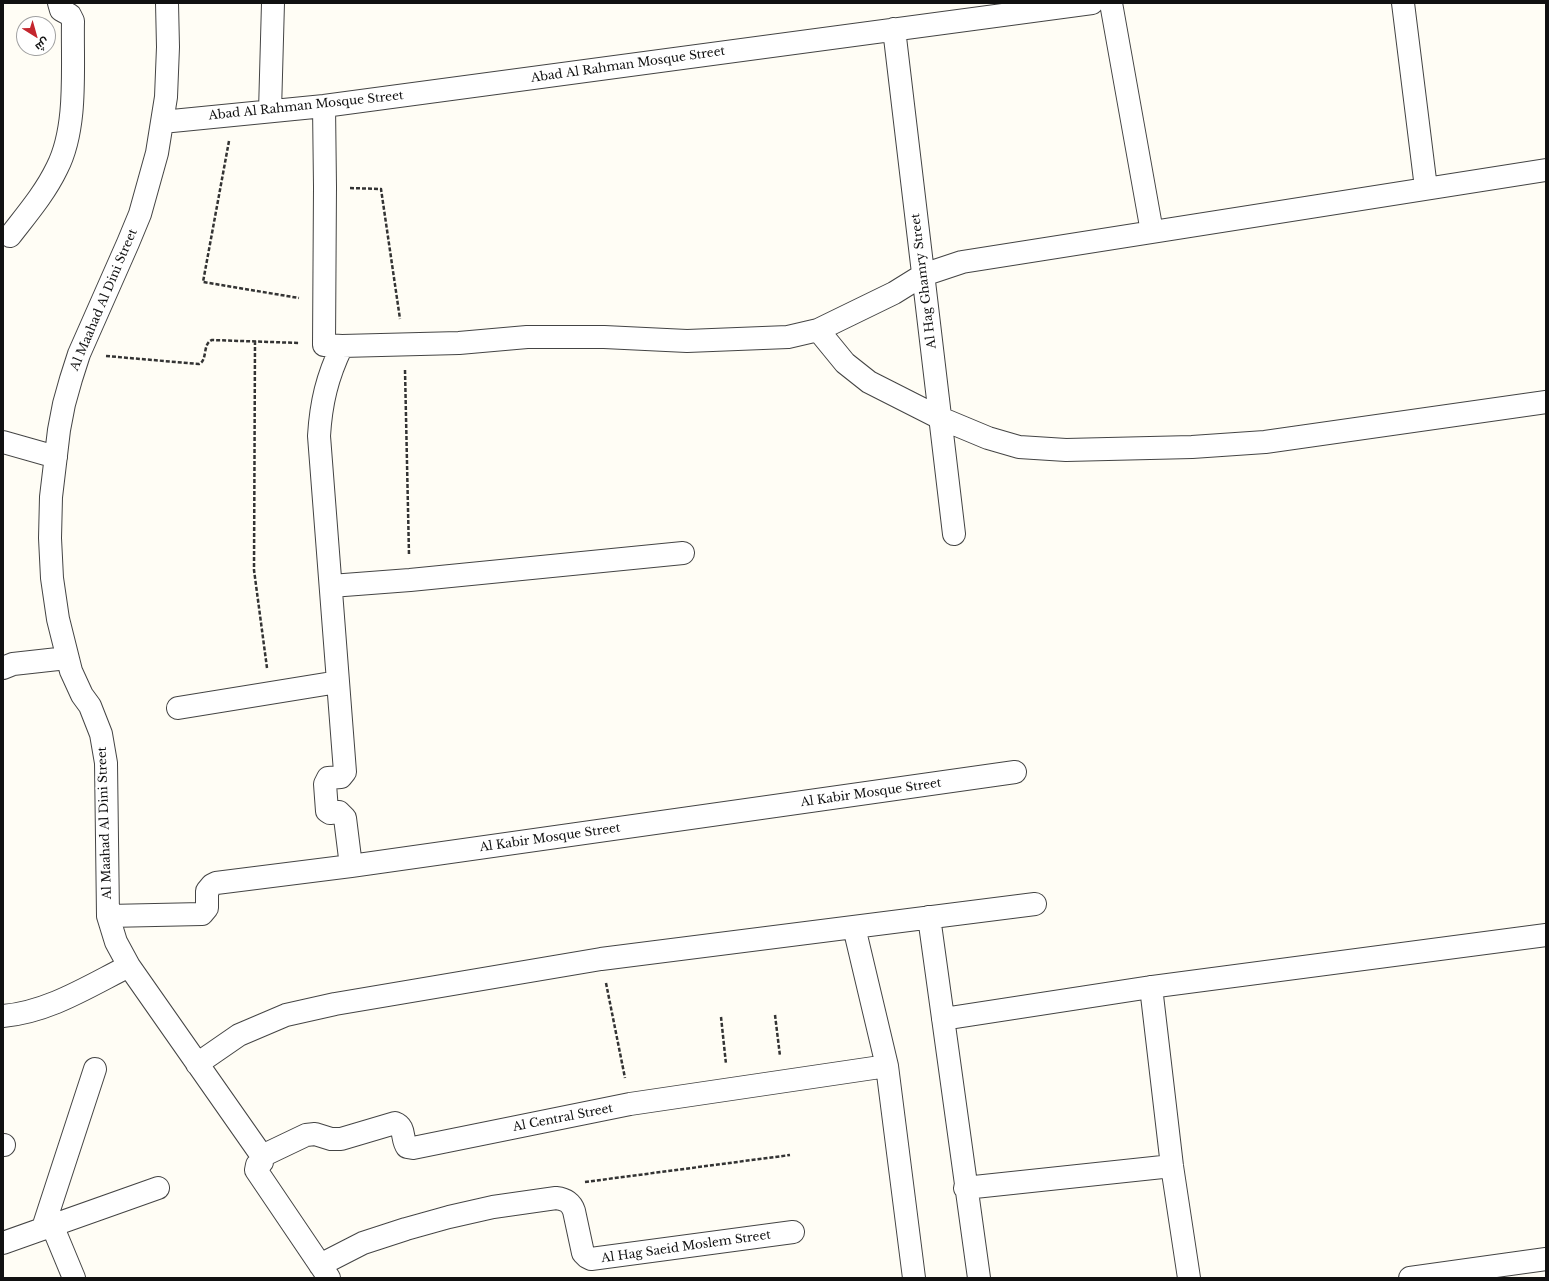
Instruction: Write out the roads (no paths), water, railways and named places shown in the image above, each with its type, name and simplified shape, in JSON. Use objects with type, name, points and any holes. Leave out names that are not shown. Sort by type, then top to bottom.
[{"type":"street","points":[[10,236],[44,191],[58,167],[67,140],[72,114],[73,21],[70,15],[61,10],[59,3]]},
{"type":"street","name":"Al Maahad Al Dini Street","points":[[167,3],[168,72],[162,122],[155,161],[140,214],[80,354],[64,404],[51,497],[50,538],[53,585],[58,619],[67,658],[77,684],[96,720],[104,749],[106,763],[108,916],[116,942],[129,966],[262,1156]]},
{"type":"street","points":[[270,111],[273,3]]},
{"type":"street","name":"Abad Al Rahman Mosque Street","points":[[162,122],[324,106],[894,29],[972,11],[1092,3]]},
{"type":"street","points":[[1110,3],[1152,232]]},
{"type":"street","points":[[1402,3],[1426,188]]},
{"type":"street","name":"Al Hag Ghamry Street","points":[[894,29],[954,534]]},
{"type":"street","points":[[324,106],[324,302],[333,345],[332,367],[320,413],[319,436],[345,772],[341,777],[328,778],[325,784],[327,811],[330,813],[339,812],[344,815],[345,818],[351,866]]},
{"type":"street","points":[[333,345],[404,346],[459,344],[527,337],[604,337],[687,341],[788,337],[818,330],[894,293],[923,275],[962,262],[1546,170]]},
{"type":"street","points":[[818,330],[845,363],[869,382],[940,418],[988,438],[1019,447],[1066,450],[1265,442],[1546,402]]},
{"type":"street","points":[[3,442],[56,457]]},
{"type":"street","points":[[331,586],[410,580],[683,553]]},
{"type":"street","points":[[3,668],[13,664],[67,658]]},
{"type":"street","points":[[178,708],[338,682]]},
{"type":"street","name":"Al Kabir Mosque Street","points":[[108,916],[202,914],[207,908],[207,890],[212,885],[1015,772]]},
{"type":"street","points":[[197,1064],[239,1035],[286,1014],[335,1004],[601,959],[1035,904]]},
{"type":"street","points":[[929,917],[965,1188],[979,1278]]},
{"type":"street","points":[[854,927],[887,1066],[914,1278]]},
{"type":"street","points":[[943,1019],[1151,987],[1546,934]]},
{"type":"street","points":[[3,1016],[32,1011],[55,1003],[129,966]]},
{"type":"street","points":[[1151,987],[1172,1166],[1189,1278]]},
{"type":"street","name":"Al Central Street","points":[[262,1156],[306,1135],[315,1134],[331,1139],[341,1139],[395,1123],[402,1128],[405,1145],[410,1149],[630,1104],[887,1066]]},
{"type":"street","points":[[74,1278],[48,1227],[95,1069]]},
{"type":"street","points":[[262,1156],[262,1162],[257,1165],[256,1170],[324,1272]]},
{"type":"street","points":[[965,1188],[1172,1166]]},
{"type":"street","points":[[3,1243],[158,1188]]},
{"type":"street","name":"Al Hag Saeid Moslem Street","points":[[324,1272],[363,1243],[406,1229],[494,1207],[556,1198],[568,1202],[574,1211],[581,1248],[586,1257],[591,1259],[793,1232]]},
{"type":"street","points":[[586,1257],[591,1278]]},
{"type":"street","points":[[1410,1278],[1546,1259]]}]
